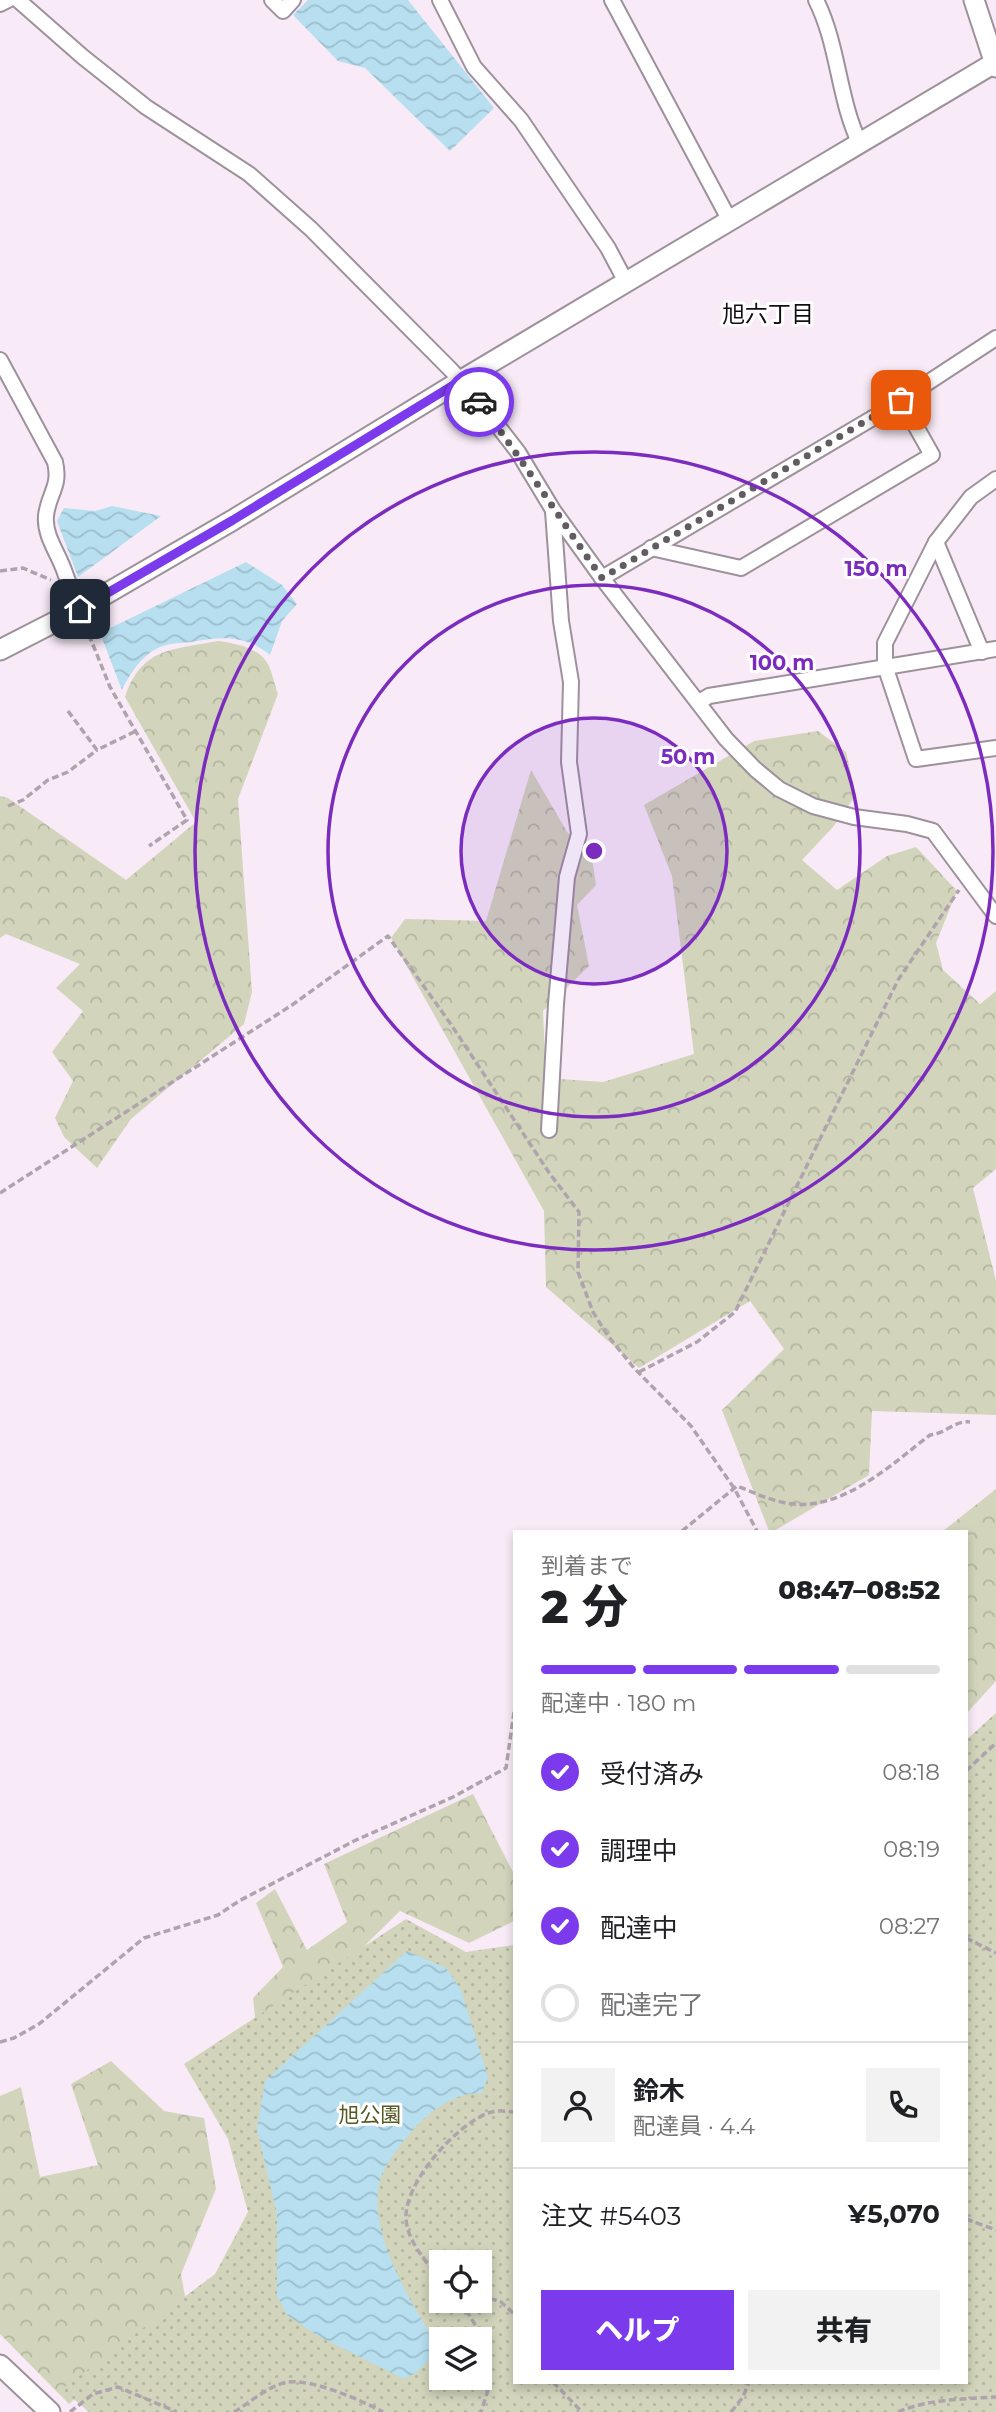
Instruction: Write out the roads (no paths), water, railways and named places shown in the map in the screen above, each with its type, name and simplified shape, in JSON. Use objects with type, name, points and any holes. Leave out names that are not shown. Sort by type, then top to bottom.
[{"type":"street","points":[[0,4],[8,0]]},
{"type":"street","points":[[18,0],[146,107],[249,174],[311,229],[460,381],[518,452],[553,510],[602,578],[726,739],[755,769],[779,789],[813,806],[854,817],[907,824],[933,831],[996,916]]},
{"type":"street","points":[[272,0],[283,11],[293,0]]},
{"type":"street","points":[[440,0],[474,67],[521,120],[608,248],[626,282]]},
{"type":"street","points":[[612,0],[730,221]]},
{"type":"street","points":[[816,0],[832,40],[852,128],[860,144]]},
{"type":"street","points":[[0,650],[80,608],[233,520],[460,381],[996,64],[974,0]]},
{"type":"street","points":[[602,578],[901,400],[996,338]]},
{"type":"street","points":[[0,360],[55,462],[58,477],[46,513],[46,528],[72,596],[80,608]]},
{"type":"street","points":[[651,548],[741,569],[932,455],[901,400]]},
{"type":"street","points":[[996,479],[971,497],[936,542],[885,643],[885,666],[916,759],[996,748]]},
{"type":"street","points":[[549,1130],[567,877],[579,834],[569,762],[570,682],[561,621],[553,510]]},
{"type":"street","points":[[699,702],[709,696],[989,651],[936,542]]},
{"type":"street","points":[[0,2365],[50,2412]]},
{"type":"water","points":[[308,0],[408,0],[494,108],[450,151],[365,68],[338,61],[293,15]]},
{"type":"water","points":[[112,506],[161,516],[78,577],[57,521],[64,508],[95,511]]},
{"type":"water","points":[[246,562],[282,585],[297,604],[282,621],[270,655],[251,643],[232,639],[166,645],[144,658],[133,670],[122,690],[100,633]]},
{"type":"water","points":[[407,1951],[446,1968],[461,1990],[488,2077],[482,2093],[453,2099],[420,2122],[393,2155],[379,2184],[380,2224],[386,2246],[404,2288],[429,2331],[429,2358],[416,2373],[404,2379],[318,2336],[287,2315],[277,2296],[277,2214],[257,2129],[265,2081]]},
{"type":"district","name":"旭六丁目","points":[[768,314]]},
{"type":"park label","name":"旭公園","points":[[370,2115]]}]
